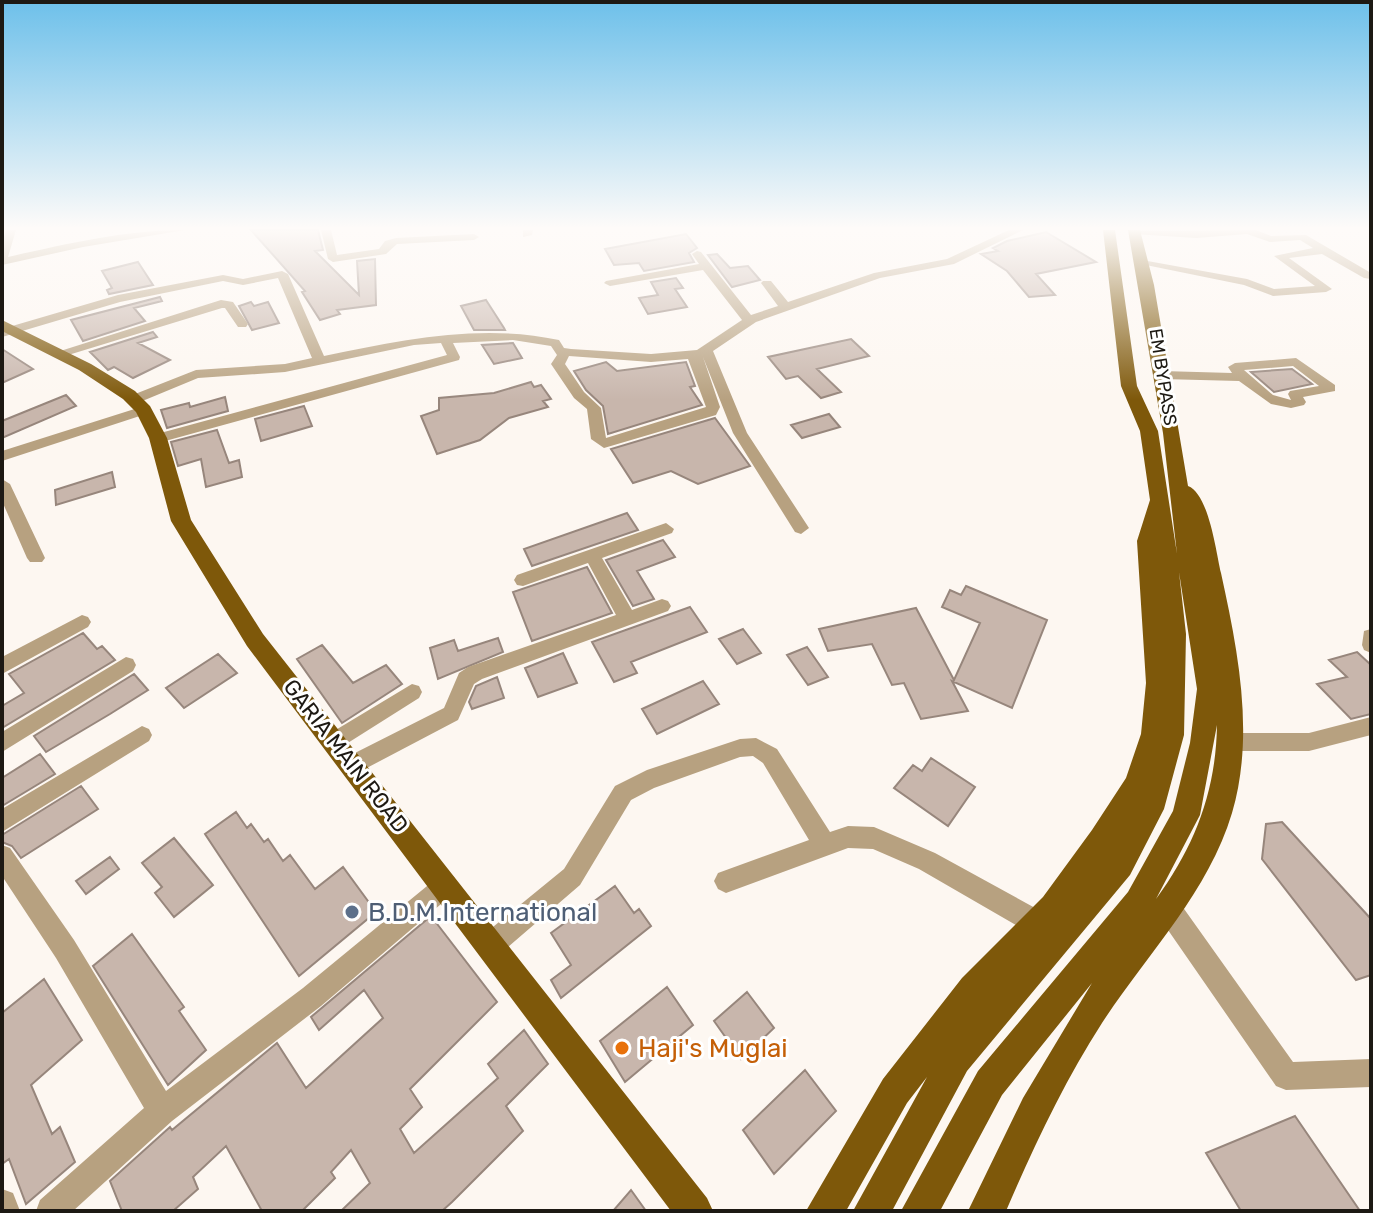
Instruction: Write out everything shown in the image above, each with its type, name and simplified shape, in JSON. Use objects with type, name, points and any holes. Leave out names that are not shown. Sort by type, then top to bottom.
[{"type":"main road","points":[[920,1211],[990,1083],[1138,902],[1186,815],[1203,743],[1209,689],[1170,508],[1149,431],[1129,386],[1116,287]]},
{"type":"main road","name":"EM BYPASS","points":[[1146,287],[1172,433],[1170,508]]},
{"type":"main road","points":[[5,329],[60,353],[140,404]]},
{"type":"main road","name":"GARIA MAIN ROAD","points":[[140,404],[158,438],[181,521],[255,640],[336,740],[694,1211]]},
{"type":"main road","points":[[1149,431],[1172,433]]},
{"type":"main road","points":[[825,1211],[895,1091],[973,989],[1037,923],[1102,840],[1137,784],[1154,734],[1158,683],[1147,541],[1170,508],[1193,499],[1223,643],[1228,742],[1226,780],[1211,836],[1168,908],[1092,1010],[1032,1109],[987,1211]]},
{"type":"main road","points":[[872,1211],[955,1059],[1120,865],[1155,800],[1171,735],[1175,634],[1170,508]]},
{"type":"street","points":[[5,329],[118,299],[180,287]]},
{"type":"street","points":[[287,287],[319,360]]},
{"type":"street","points":[[722,287],[749,321]]},
{"type":"street","points":[[770,287],[786,308]]},
{"type":"street","points":[[2,456],[140,404],[196,374],[285,368],[377,347],[445,339],[529,337],[549,340],[561,352],[651,358],[700,353],[749,321],[846,287]]},
{"type":"street","points":[[1259,287],[1275,293],[1326,289],[1323,287]]},
{"type":"street","points":[[60,353],[221,304],[229,305],[242,324]]},
{"type":"street","points":[[158,438],[458,363],[445,339]]},
{"type":"street","points":[[566,351],[558,364],[579,395],[592,405],[598,439],[604,443],[711,412],[713,407],[700,353]]},
{"type":"street","points":[[700,353],[740,433],[801,528]]},
{"type":"street","points":[[1162,375],[1242,377],[1284,405],[1299,402],[1295,394],[1330,388],[1296,362],[1235,367],[1242,377]]},
{"type":"street","points":[[2,484],[36,558]]},
{"type":"street","points":[[523,580],[666,529]]},
{"type":"street","points":[[592,555],[627,618]]},
{"type":"street","points":[[354,764],[451,714],[470,676],[662,606]]},
{"type":"street","points":[[2,666],[82,622]]},
{"type":"street","points":[[1371,636],[1371,645]]},
{"type":"street","points":[[2,743],[126,665]]},
{"type":"street","points":[[336,740],[412,692]]},
{"type":"street","points":[[1228,742],[1309,742],[1371,726]]},
{"type":"street","points":[[2,821],[142,735]]},
{"type":"street","points":[[491,945],[572,877],[623,793],[647,780],[740,748],[756,747],[770,756],[825,845]]},
{"type":"street","points":[[726,881],[848,837],[874,838],[892,844],[1037,923]]},
{"type":"street","points":[[2,856],[65,949],[162,1111]]},
{"type":"street","points":[[51,1211],[162,1111],[312,997],[446,885]]},
{"type":"street","points":[[1168,908],[1286,1076],[1371,1073]]},
{"type":"street","points":[[2,1204],[5,1211]]},
{"type":"building","points":[[145,287],[109,294],[107,290]]},
{"type":"building","points":[[301,287],[351,287],[359,295],[359,287],[376,287],[376,305],[337,310],[340,314],[320,320],[302,292],[305,291]]},
{"type":"building","points":[[653,287],[682,287],[675,289],[687,307],[648,314],[639,298],[658,295]]},
{"type":"building","points":[[1020,287],[1047,287],[1055,295],[1029,297]]},
{"type":"building","points":[[160,297],[162,301],[134,308],[145,321],[83,341],[71,320]]},
{"type":"building","points":[[486,300],[505,330],[474,330],[461,306]]},
{"type":"building","points":[[251,302],[254,306],[268,302],[279,323],[252,330],[239,306]]},
{"type":"building","points":[[153,332],[157,337],[138,343],[170,360],[133,378],[114,367],[108,370],[90,352]]},
{"type":"building","points":[[851,339],[869,356],[817,369],[841,392],[821,398],[798,376],[786,379],[768,357]]},
{"type":"building","points":[[513,343],[522,358],[494,364],[482,345]]},
{"type":"building","points":[[2,349],[33,369],[2,383]]},
{"type":"building","points":[[606,362],[617,371],[686,362],[695,386],[690,387],[702,405],[608,434],[603,406],[586,390],[574,371]]},
{"type":"building","points":[[1292,369],[1312,384],[1274,392],[1251,372]]},
{"type":"building","points":[[531,382],[534,387],[541,385],[551,399],[543,401],[548,407],[509,418],[480,440],[437,454],[421,416],[439,410],[439,398],[494,393]]},
{"type":"building","points":[[66,395],[76,406],[2,438],[2,421]]},
{"type":"building","points":[[225,397],[228,411],[167,428],[161,410],[189,403],[190,407]]},
{"type":"building","points":[[304,406],[312,426],[261,441],[255,419]]},
{"type":"building","points":[[829,414],[840,427],[802,438],[791,425]]},
{"type":"building","points":[[715,418],[750,466],[698,484],[671,471],[633,483],[611,449]]},
{"type":"building","points":[[217,430],[229,463],[239,460],[242,477],[206,487],[201,459],[178,466],[171,442]]},
{"type":"building","points":[[112,472],[115,487],[56,505],[55,490]]},
{"type":"building","points":[[627,513],[638,530],[532,566],[524,549]]},
{"type":"building","points":[[663,540],[675,557],[637,571],[654,599],[633,606],[606,560]]},
{"type":"building","points":[[587,567],[612,613],[532,641],[513,592]]},
{"type":"building","points":[[966,586],[1047,620],[1012,708],[952,681],[968,711],[921,719],[904,683],[892,685],[872,644],[828,651],[819,629],[916,608],[954,680],[980,623],[942,607],[950,590],[961,595]]},
{"type":"building","points":[[690,607],[707,632],[631,662],[637,673],[614,682],[592,642]]},
{"type":"building","points":[[743,629],[761,653],[737,664],[719,639]]},
{"type":"building","points":[[83,633],[97,649],[102,646],[115,660],[2,728],[2,706],[24,693],[9,674]]},
{"type":"building","points":[[498,638],[503,652],[438,679],[430,648],[454,640],[458,651]]},
{"type":"building","points":[[322,645],[353,683],[386,665],[402,684],[342,723],[297,659]]},
{"type":"building","points":[[807,647],[828,677],[808,685],[787,655]]},
{"type":"building","points":[[1357,652],[1371,665],[1371,714],[1351,719],[1317,684],[1347,677],[1329,660]]},
{"type":"building","points":[[563,653],[577,683],[538,697],[525,668]]},
{"type":"building","points":[[218,654],[237,673],[184,708],[166,688]]},
{"type":"building","points":[[134,674],[148,690],[110,714],[46,752],[34,736]]},
{"type":"building","points":[[497,677],[504,698],[472,709],[469,702],[476,686]]},
{"type":"building","points":[[703,681],[719,704],[657,734],[642,709]]},
{"type":"building","points":[[40,754],[55,774],[2,806],[2,778]]},
{"type":"building","points":[[931,758],[975,787],[948,826],[894,788],[913,765],[922,771]]},
{"type":"building","points":[[81,786],[98,809],[21,858],[12,846],[2,842],[2,835]]},
{"type":"building","points":[[236,812],[247,828],[251,824],[264,842],[268,839],[283,861],[290,855],[315,889],[343,867],[376,912],[299,976],[205,834]]},
{"type":"building","points":[[1282,822],[1371,919],[1371,975],[1356,980],[1262,859],[1266,824]]},
{"type":"building","points":[[174,838],[213,885],[174,917],[155,893],[162,887],[142,863]]},
{"type":"building","points":[[110,857],[119,869],[86,894],[76,881]]},
{"type":"building","points":[[615,886],[634,913],[639,909],[651,926],[561,998],[551,980],[571,965],[551,933]]},
{"type":"building","points":[[431,916],[497,1002],[410,1089],[422,1107],[400,1129],[414,1153],[498,1078],[488,1064],[524,1030],[548,1064],[506,1106],[523,1131],[452,1202],[442,1211],[341,1211],[370,1183],[351,1150],[331,1172],[335,1178],[302,1211],[262,1211],[226,1146],[193,1177],[198,1189],[173,1211],[122,1211],[110,1181],[170,1127],[172,1130],[277,1043],[306,1088],[383,1018],[364,990],[319,1030],[311,1017]]},
{"type":"building","points":[[132,934],[184,1007],[179,1011],[206,1050],[168,1085],[93,966]]},
{"type":"building","points":[[44,979],[82,1040],[31,1085],[52,1134],[60,1127],[75,1162],[26,1204],[9,1159],[2,1164],[2,1013]]},
{"type":"building","points":[[667,987],[693,1025],[625,1082],[600,1041]]},
{"type":"building","points":[[747,992],[774,1028],[741,1059],[714,1021]]},
{"type":"building","points":[[805,1070],[836,1111],[774,1174],[743,1130]]},
{"type":"building","points":[[1295,1116],[1360,1211],[1241,1211],[1206,1153]]},
{"type":"building","points":[[631,1190],[646,1211],[613,1211]]},
{"type":"place","name":"B.D.M.International","points":[[352,912]]},
{"type":"place","name":"Haji's Muglai","points":[[622,1048]]}]
